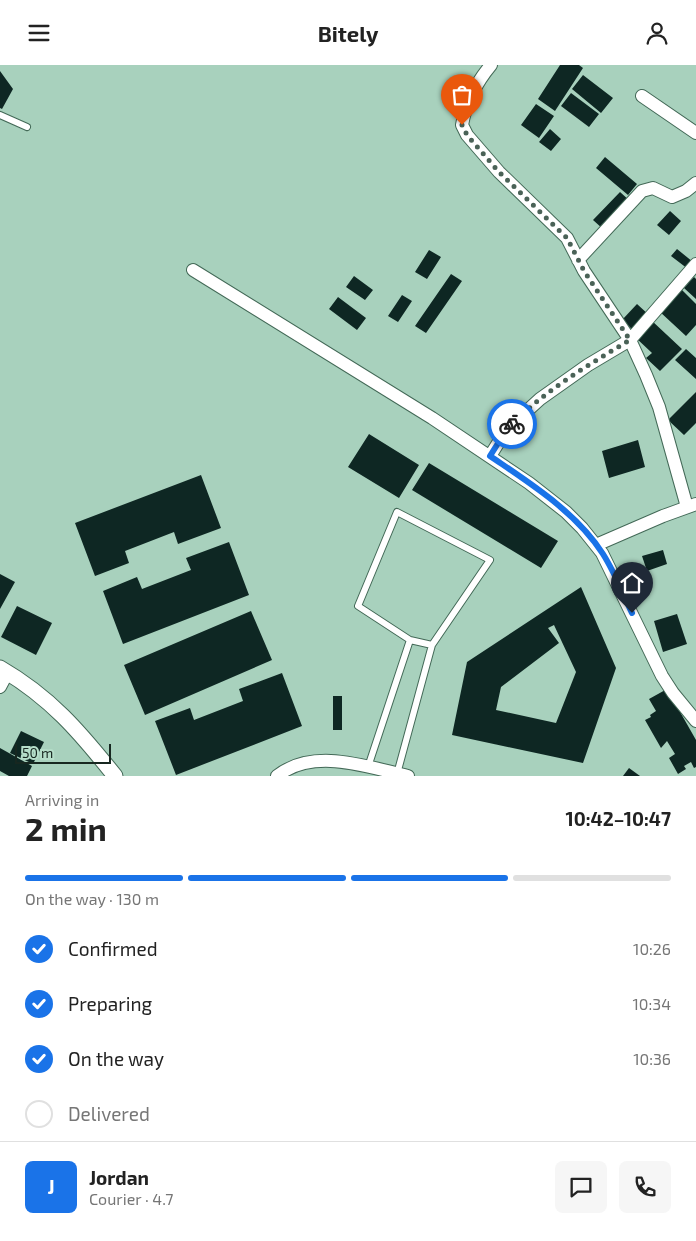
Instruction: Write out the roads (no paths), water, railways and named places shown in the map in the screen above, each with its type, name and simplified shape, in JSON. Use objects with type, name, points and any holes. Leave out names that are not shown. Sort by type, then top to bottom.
[{"type":"street","points":[[491,65],[481,77],[470,97],[462,125],[467,135],[499,172],[567,238],[578,260],[630,340],[659,407],[686,507],[596,545]]},
{"type":"street","points":[[642,96],[696,133]]},
{"type":"street","points":[[578,260],[642,191],[653,188],[672,197],[686,191],[696,183]]},
{"type":"street","points":[[490,456],[507,429],[540,399],[588,365],[630,340],[696,264]]},
{"type":"street","points":[[193,270],[432,418],[529,483],[566,512],[602,553],[662,676],[696,721]]},
{"type":"street","points":[[0,687],[4,670],[34,689],[74,727],[115,776]]},
{"type":"street","points":[[277,776],[300,764],[320,761],[343,761],[402,775]]},
{"type":"lane","points":[[0,115],[27,127]]},
{"type":"lane","points":[[402,775],[432,645],[490,560],[397,512],[358,605],[410,640],[432,645]]},
{"type":"lane","points":[[368,767],[410,640]]}]
